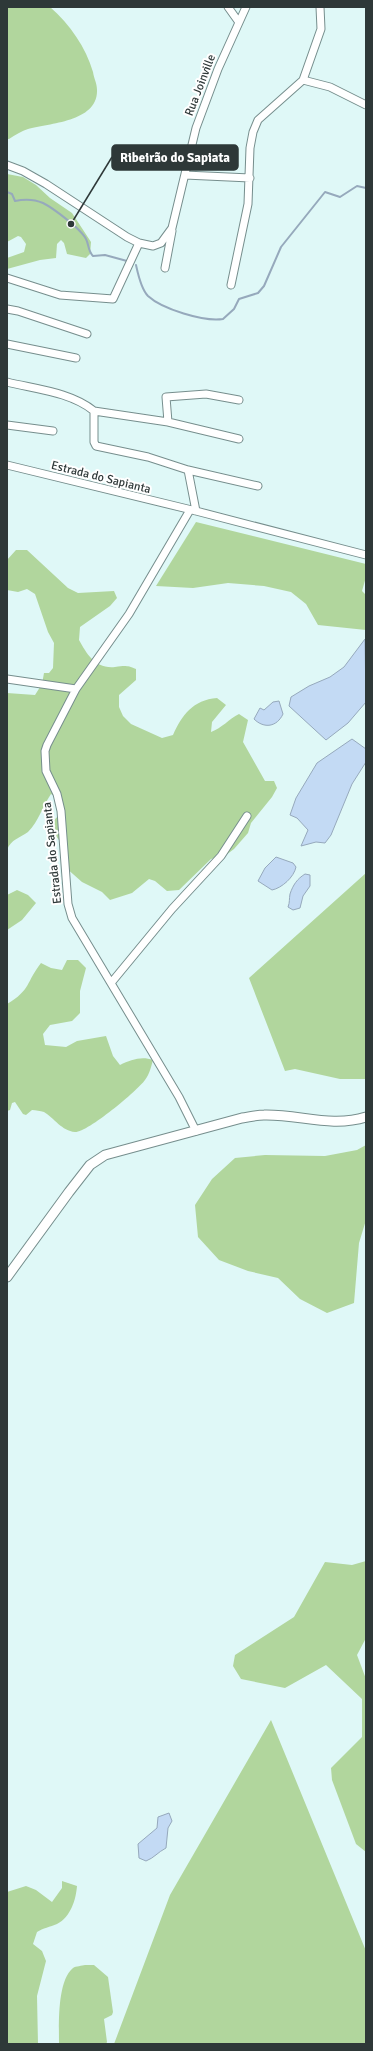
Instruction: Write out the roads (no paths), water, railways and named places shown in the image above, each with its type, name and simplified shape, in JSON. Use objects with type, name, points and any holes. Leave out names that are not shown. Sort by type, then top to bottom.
[{"type":"main road","points":[[7,1277],[90,1165],[105,1155],[118,1150],[263,1115],[324,1122],[340,1122],[366,1117]]},
{"type":"street","points":[[228,7],[238,21]]},
{"type":"street","name":"Rua Joinville","points":[[174,221],[190,147],[198,121],[238,21],[246,7]]},
{"type":"street","points":[[231,285],[248,204],[250,148],[258,120],[303,80],[321,29],[320,7]]},
{"type":"street","points":[[303,80],[330,87],[366,105]]},
{"type":"street","points":[[7,165],[23,171],[46,184],[127,237],[139,243],[153,246],[161,243],[167,237],[174,221]]},
{"type":"street","points":[[185,175],[250,178]]},
{"type":"street","points":[[165,268],[174,221]]},
{"type":"street","points":[[7,278],[60,295],[113,298],[139,243]]},
{"type":"street","points":[[7,309],[18,311],[87,334]]},
{"type":"street","points":[[7,344],[76,358]]},
{"type":"street","points":[[7,382],[73,399],[94,411],[168,422],[239,439]]},
{"type":"street","points":[[168,422],[166,397],[206,394],[239,400]]},
{"type":"street","points":[[94,411],[94,442],[96,446],[148,457],[188,470],[258,486]]},
{"type":"street","points":[[7,425],[53,431]]},
{"type":"street","name":"Estrada do Sapianta","points":[[7,465],[193,510],[366,555]]},
{"type":"street","points":[[188,470],[193,510]]},
{"type":"street","name":"Estrada do Sapianta","points":[[193,510],[129,614],[76,689],[47,744],[45,760],[46,771],[57,794],[61,811],[68,904],[76,924],[179,1098],[196,1131]]},
{"type":"street","points":[[7,679],[76,689]]},
{"type":"street","points":[[111,983],[172,909],[221,856],[247,816]]},
{"type":"water","points":[[365,639],[366,702],[348,723],[326,740],[289,706],[291,697],[309,686],[330,677],[344,667]]},
{"type":"water","points":[[279,701],[283,714],[277,722],[266,725],[254,719],[260,708],[264,710],[273,702]]},
{"type":"water","points":[[352,739],[366,749],[366,762],[352,784],[331,835],[325,843],[316,842],[301,846],[308,830],[297,818],[290,815],[296,798],[317,763]]},
{"type":"water","points":[[276,857],[293,863],[296,867],[293,875],[287,882],[272,890],[258,881],[265,868]]},
{"type":"water","points":[[305,874],[310,875],[310,886],[303,896],[300,908],[293,910],[288,907],[292,888]]},
{"type":"water","points":[[169,1813],[172,1821],[168,1828],[166,1848],[146,1861],[139,1858],[138,1844],[157,1828],[158,1817]]},
{"type":"waterway","points":[[136,265],[143,289],[154,301],[184,314],[205,318],[223,319],[234,309],[239,299],[258,293],[264,286],[281,247],[325,192],[340,197],[357,186],[366,188]]},
{"type":"waterway","points":[[7,192],[12,194],[15,201],[29,200],[40,202],[60,214],[83,235],[93,256],[105,255],[127,261]]},
{"type":"place","name":"Ribeirão do Sapiata","points":[[71,224]]}]
